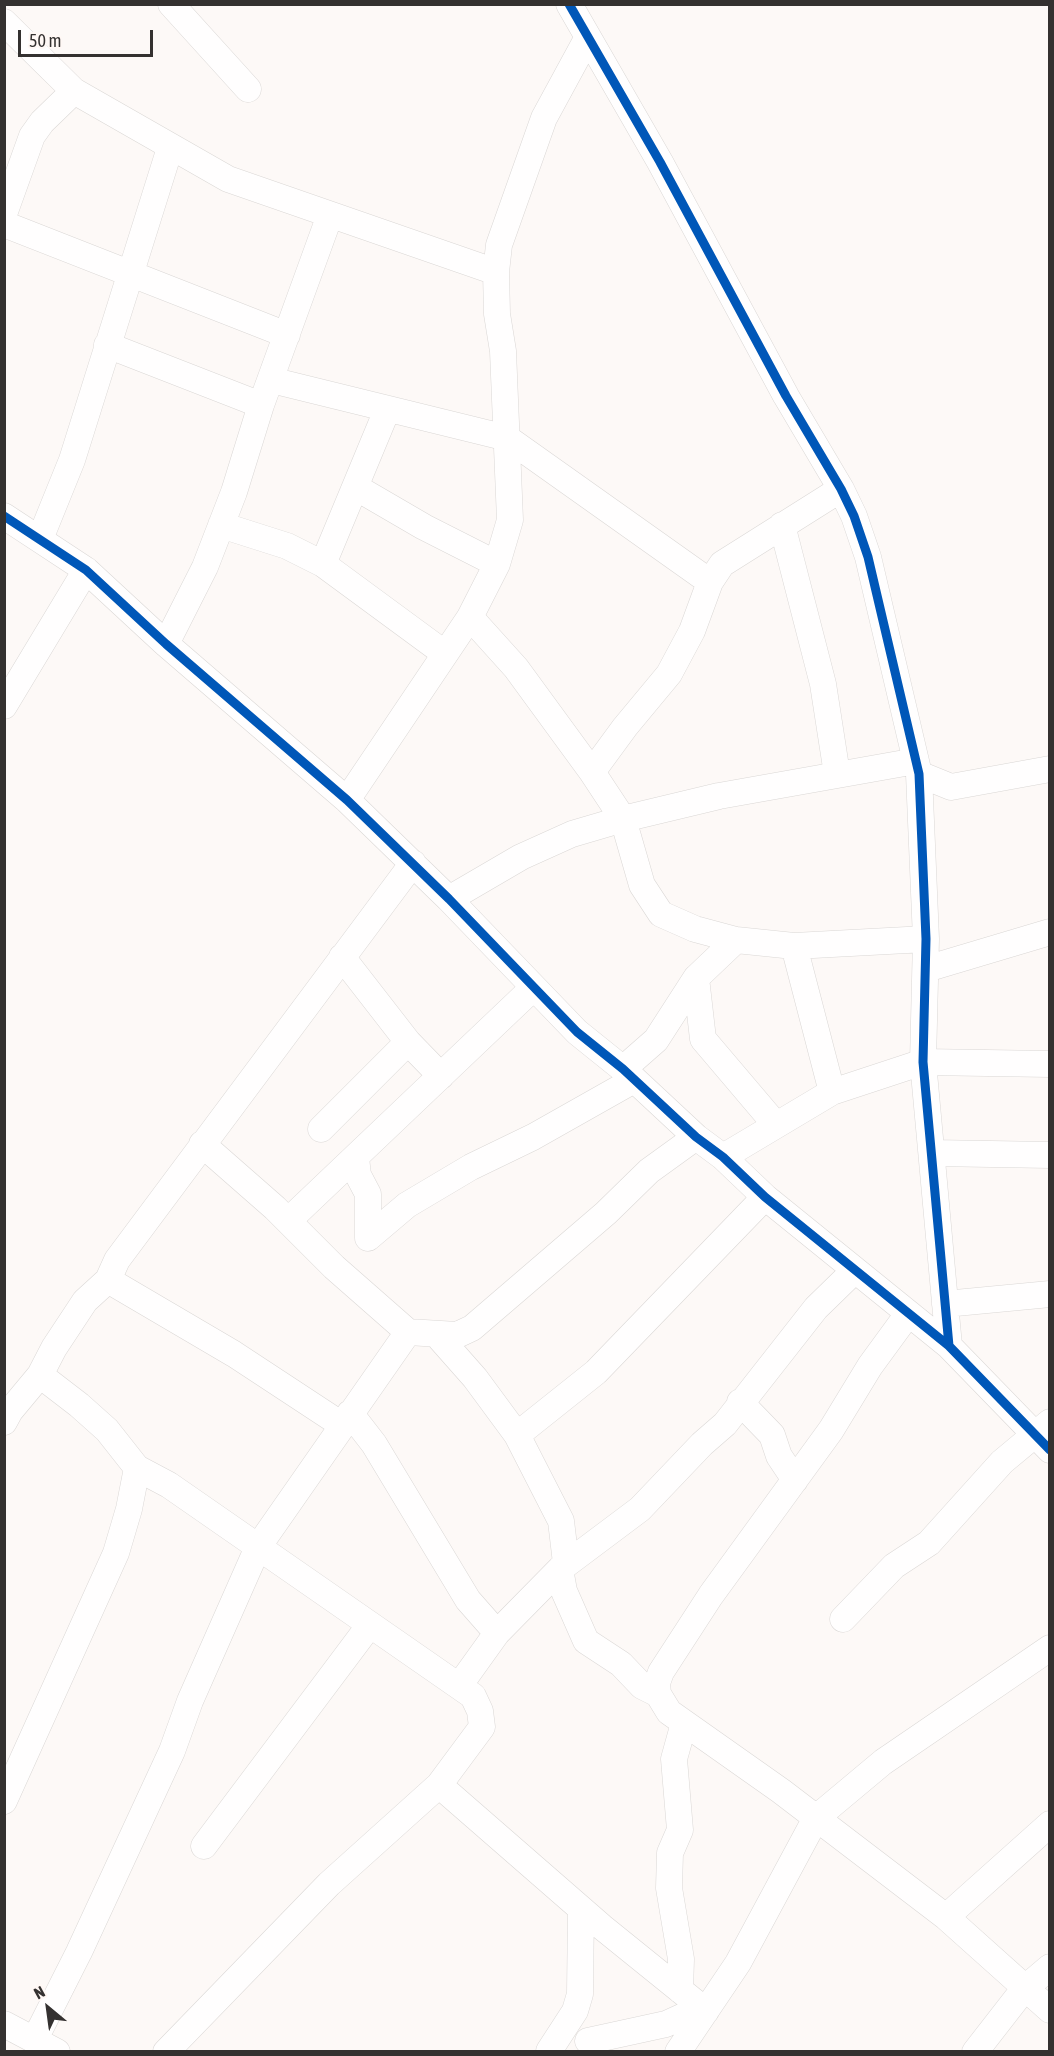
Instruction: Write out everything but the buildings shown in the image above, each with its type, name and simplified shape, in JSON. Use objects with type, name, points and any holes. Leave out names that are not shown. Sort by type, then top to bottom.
[{"type":"street","points":[[171,4],[248,89]]},
{"type":"street","points":[[569,4],[841,489],[854,516],[868,557],[896,666],[917,767],[926,939],[923,1062],[949,1346]]},
{"type":"street","points":[[4,22],[74,91],[170,148],[228,179],[496,272]]},
{"type":"street","points":[[347,800],[470,617],[497,564],[510,520],[496,272],[499,245],[544,118],[588,36]]},
{"type":"street","points":[[42,122],[49,68]]},
{"type":"street","points":[[4,214],[32,136],[42,122],[74,91]]},
{"type":"street","points":[[40,539],[72,460],[170,148]]},
{"type":"street","points":[[166,644],[205,567],[330,215]]},
{"type":"street","points":[[4,224],[287,335]]},
{"type":"street","points":[[107,345],[261,405]]},
{"type":"street","points":[[272,380],[507,438],[710,582]]},
{"type":"street","points":[[323,564],[357,488],[387,410]]},
{"type":"street","points":[[357,488],[424,527],[497,564]]},
{"type":"street","points":[[592,772],[625,727],[669,674],[692,631],[710,582],[722,564],[841,489]]},
{"type":"street","points":[[4,516],[86,570],[166,644],[347,800],[449,899],[577,1032],[696,1137],[723,1157],[765,1197],[949,1346],[1044,1436],[1002,1462],[929,1544],[894,1566],[843,1619]]},
{"type":"street","points":[[221,525],[287,546],[323,564],[444,653]]},
{"type":"street","points":[[782,525],[823,684],[837,774]]},
{"type":"street","points":[[4,706],[86,570]]},
{"type":"street","points":[[470,617],[516,668],[592,772],[623,819],[642,885],[661,915],[696,929],[736,940],[794,946],[926,939]]},
{"type":"street","points":[[449,899],[521,857],[573,834],[623,819],[719,796],[837,774],[917,767],[951,787],[1050,769]]},
{"type":"street","points":[[4,1422],[10,1411],[40,1375],[54,1348],[85,1301],[108,1280],[117,1260],[413,863]]},
{"type":"street","points":[[926,969],[1050,932]]},
{"type":"street","points":[[334,1267],[416,1199],[471,1167],[533,1137],[628,1075],[656,1040],[696,978],[736,940]]},
{"type":"street","points":[[794,946],[832,1092]]},
{"type":"street","points":[[342,957],[408,1042],[441,1076]]},
{"type":"street","points":[[696,978],[703,1039],[776,1125]]},
{"type":"street","points":[[288,1221],[533,988]]},
{"type":"street","points":[[321,1129],[408,1042]]},
{"type":"street","points":[[723,1157],[832,1092],[923,1062],[1050,1064]]},
{"type":"street","points":[[202,1144],[288,1221],[334,1267],[408,1332],[456,1335],[472,1328],[606,1213],[649,1171],[696,1137]]},
{"type":"street","points":[[932,1153],[1050,1155]]},
{"type":"street","points":[[356,1158],[358,1175],[368,1194],[368,1238]]},
{"type":"street","points":[[517,1435],[596,1372],[765,1197]]},
{"type":"street","points":[[459,1686],[497,1633],[563,1566],[640,1509],[702,1444],[725,1424],[816,1308],[854,1271]]},
{"type":"street","points":[[108,1280],[346,1419],[374,1444],[468,1600],[497,1633]]},
{"type":"street","points":[[945,1304],[1050,1294]]},
{"type":"street","points":[[908,1314],[870,1366],[831,1430],[717,1586],[661,1672],[657,1683],[658,1694],[669,1712],[816,1818],[872,1864],[946,1917],[1050,2010]]},
{"type":"street","points":[[4,2024],[46,2045],[80,1952],[172,1751],[190,1701],[258,1547],[408,1332]]},
{"type":"street","points":[[437,1335],[475,1378],[517,1435],[561,1521],[564,1591],[586,1641],[621,1664],[642,1686],[658,1694]]},
{"type":"street","points":[[40,1375],[107,1430],[137,1468],[169,1485],[369,1626],[459,1686],[472,1696],[480,1710],[482,1727],[439,1785],[329,1884],[166,2052]]},
{"type":"street","points":[[740,1402],[772,1435],[779,1456],[795,1480]]},
{"type":"street","points":[[4,1801],[116,1553],[129,1509],[137,1468]]},
{"type":"street","points":[[204,1846],[369,1626]]},
{"type":"street","points":[[678,2052],[704,2009],[738,1963],[816,1818],[883,1762],[1050,1648]]},
{"type":"street","points":[[680,1990],[681,1959],[669,1888],[670,1853],[680,1830],[674,1760],[684,1723]]},
{"type":"street","points":[[439,1785],[581,1909],[704,2009]]},
{"type":"street","points":[[946,1917],[1050,1824]]},
{"type":"street","points":[[581,1909],[580,1994],[575,2011],[549,2052],[571,2043],[666,2024],[704,2009]]},
{"type":"street","points":[[582,1944],[602,1926]]},
{"type":"street","points":[[975,2052],[1024,1989],[1050,1967]]},
{"type":"street","points":[[588,2041],[613,2052]]},
{"type":"cycle path","points":[[569,4],[660,162],[786,396],[841,489],[854,516],[868,557],[919,774],[926,939],[923,1062],[949,1346]]},
{"type":"cycle path","points":[[4,516],[86,570],[166,644],[347,800],[449,899],[577,1032],[623,1069],[765,1197],[949,1346],[1050,1450]]}]
